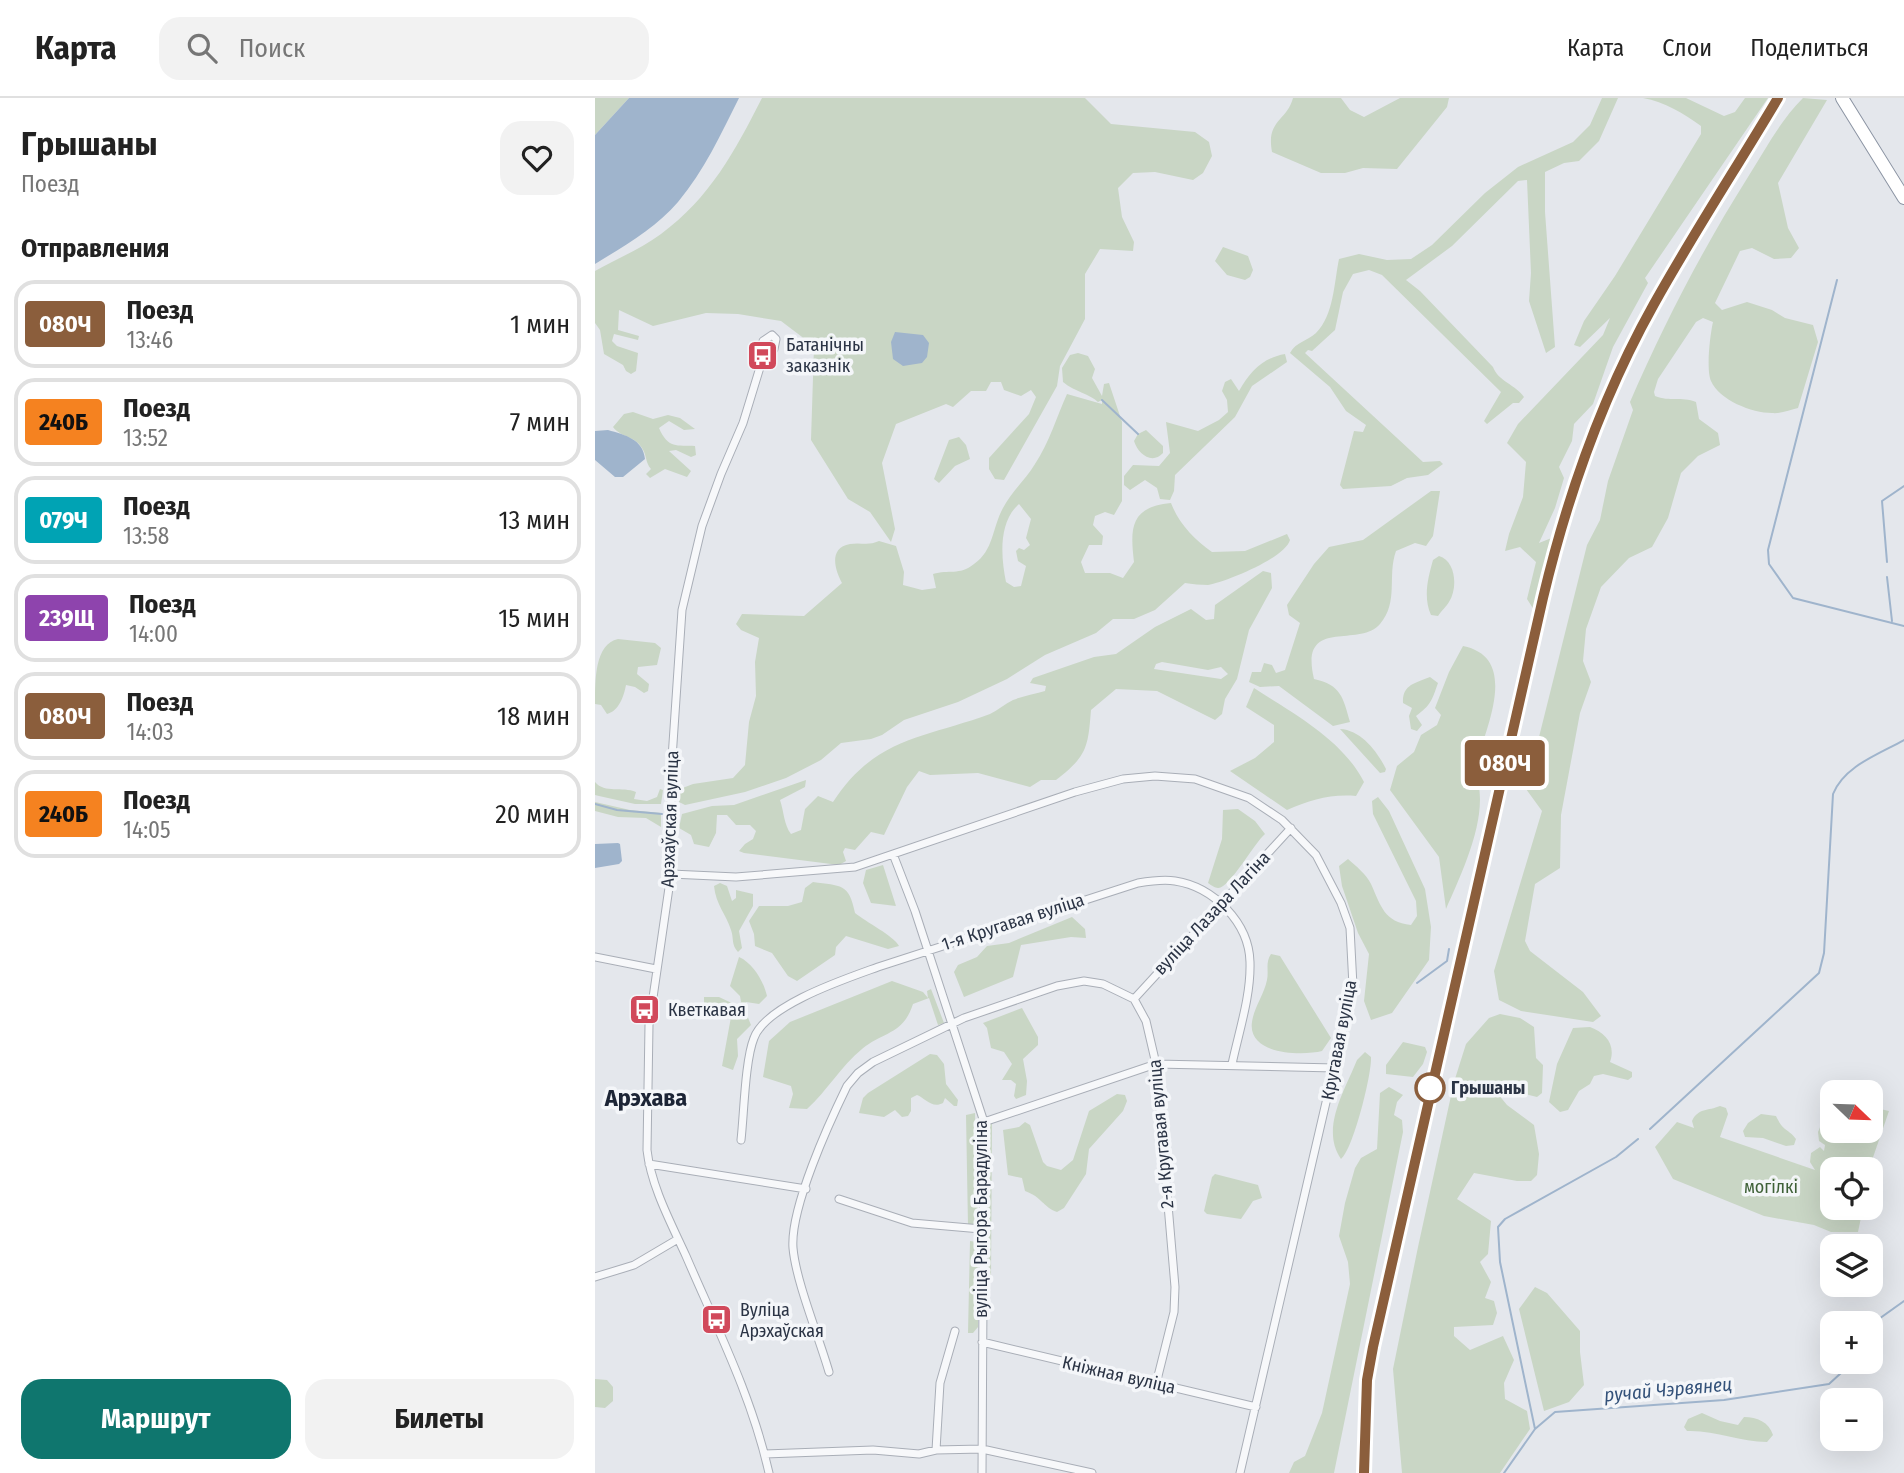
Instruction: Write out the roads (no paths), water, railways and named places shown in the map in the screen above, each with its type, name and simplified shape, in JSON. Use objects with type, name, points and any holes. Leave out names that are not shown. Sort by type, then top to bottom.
[{"type":"highway","points":[[1842,98],[1904,198]]},
{"type":"street","name":"Арэхаўская вуліца","points":[[761,364],[743,423],[702,526],[682,610],[670,781],[671,874],[656,969],[647,1054],[649,1164],[678,1239],[747,1393],[769,1473]]},
{"type":"street","name":"Кругавая вуліца","points":[[671,874],[736,877],[855,867],[1075,792],[1123,779],[1154,776],[1214,783],[1249,798],[1291,828],[1316,855],[1329,877],[1350,928],[1353,986],[1240,1473]]},
{"type":"street","name":"вуліца Лазара Лагіна","points":[[1134,999],[1291,828]]},
{"type":"street","name":"вуліца Рыгора Барадуліна","points":[[893,854],[984,1122],[981,1228],[982,1473]]},
{"type":"street","name":"1-я Кругавая вуліца","points":[[741,1140],[752,1046],[763,1023],[775,1013],[846,979],[1137,883],[1177,881],[1196,887],[1221,902],[1240,928],[1250,960],[1248,986],[1232,1064]]},
{"type":"street","points":[[595,957],[656,969]]},
{"type":"street","points":[[829,1372],[793,1249],[795,1224],[806,1189],[847,1086],[873,1062],[952,1024],[1057,986],[1084,981],[1118,989],[1134,999]]},
{"type":"street","name":"2-я Кругавая вуліца","points":[[1134,999],[1146,1021],[1156,1064],[1175,1300],[1156,1384]]},
{"type":"street","points":[[984,1122],[1156,1064],[1335,1068]]},
{"type":"street","points":[[649,1164],[806,1189]]},
{"type":"street","points":[[839,1199],[912,1223],[981,1228]]},
{"type":"street","points":[[595,1277],[634,1265],[678,1239]]},
{"type":"street","points":[[936,1450],[940,1383],[955,1331]]},
{"type":"street","name":"Кніжная вуліца","points":[[982,1342],[1256,1407]]},
{"type":"street","points":[[765,1454],[873,1450],[919,1454],[936,1450],[982,1448],[1092,1473]]},
{"type":"water","points":[[629,98],[739,98],[704,165],[678,202],[650,228],[595,264],[595,135]]},
{"type":"water","points":[[895,332],[923,335],[929,343],[927,357],[922,363],[903,366],[893,359],[891,342]]},
{"type":"water","points":[[608,430],[637,442],[644,452],[645,459],[623,477],[615,477],[595,460],[595,431]]},
{"type":"water","points":[[618,843],[622,861],[619,864],[595,868],[595,844]]},
{"type":"waterway","points":[[1837,280],[1768,550],[1769,564],[1793,598],[1904,626]]},
{"type":"waterway","points":[[1102,400],[1138,434]]},
{"type":"waterway","points":[[1887,562],[1882,501],[1904,486]]},
{"type":"waterway","points":[[1887,577],[1892,621]]},
{"type":"waterway","points":[[1650,1129],[1819,973],[1824,953],[1833,794],[1838,784],[1854,768],[1904,740]]},
{"type":"waterway","points":[[595,804],[617,810],[662,814]]},
{"type":"waterway","points":[[1417,983],[1447,961],[1449,949]]},
{"type":"waterway","points":[[1535,1429],[1500,1262],[1498,1227],[1505,1219],[1616,1157],[1638,1139]]},
{"type":"waterway","name":"ручай Чэрвянец","points":[[1883,1316],[1904,1301]]},
{"type":"waterway","name":"ручай Чэрвянец","points":[[1504,1473],[1535,1429],[1555,1412],[1724,1400],[1829,1384],[1840,1374]]},
{"type":"railway","points":[[1364,1473],[1367,1380],[1372,1347],[1549,572],[1571,494],[1622,369],[1653,306],[1778,98]]},
{"type":"train","name":"080Ч","points":[[1364,1473],[1367,1380],[1373,1347],[1549,572],[1571,494],[1622,369],[1653,306],[1778,98]]},
{"type":"place","name":"Батанічны заказнік","points":[[763,355]]},
{"type":"place","name":"Кветкавая","points":[[645,1010]]},
{"type":"place","name":"Грышаны","points":[[1430,1088]]},
{"type":"place","name":"Вуліца Арэхаўская","points":[[717,1320]]},
{"type":"district","name":"Арэхава","points":[[646,1098]]},
{"type":"park label","name":"могілкі","points":[[1771,1187]]}]
